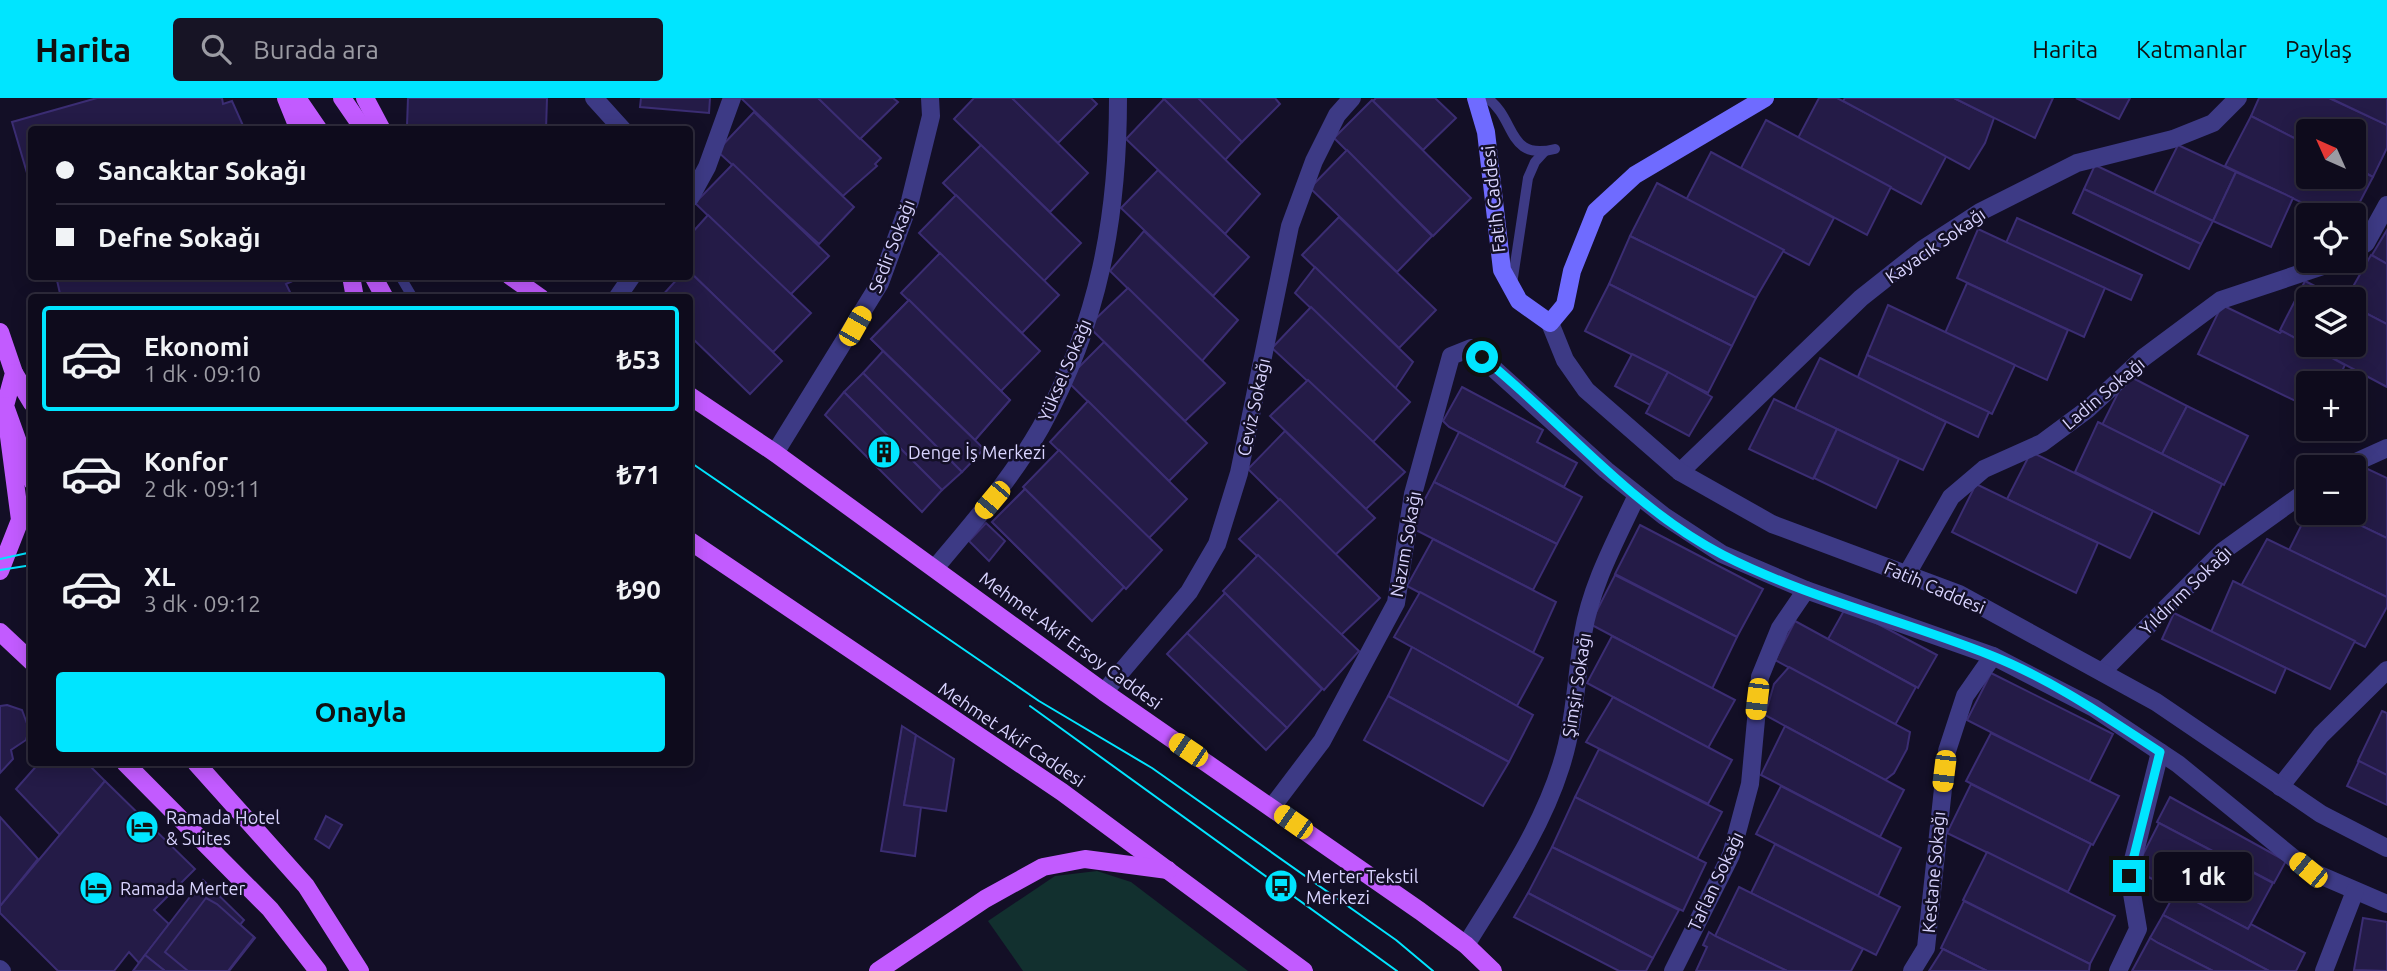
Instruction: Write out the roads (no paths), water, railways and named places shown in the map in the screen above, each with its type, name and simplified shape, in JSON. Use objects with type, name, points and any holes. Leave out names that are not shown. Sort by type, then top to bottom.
[{"type":"main road","points":[[286,98],[297,126]]},
{"type":"main road","points":[[297,98],[316,126]]},
{"type":"main road","points":[[342,98],[361,126]]},
{"type":"main road","points":[[365,98],[381,126]]},
{"type":"main road","name":"Fatih Caddesi","points":[[1476,98],[1486,132],[1497,249],[1502,270],[1519,301],[1550,323]]},
{"type":"main road","points":[[1550,323],[1565,305],[1572,271],[1596,211],[1635,175],[1765,98]]},
{"type":"main road","points":[[516,280],[535,294]]},
{"type":"main road","points":[[0,332],[13,373],[28,397]]},
{"type":"main road","points":[[0,571],[20,520],[5,407],[13,373]]},
{"type":"main road","name":"Mehmet Akif Ersoy Caddesi","points":[[693,398],[775,453],[1104,692],[1466,945],[1493,971]]},
{"type":"main road","points":[[5,407],[28,470]]},
{"type":"main road","name":"Mehmet Akif Caddesi","points":[[693,543],[1062,792],[1304,971]]},
{"type":"main road","points":[[0,632],[28,658]]},
{"type":"main road","points":[[131,766],[270,909],[318,971]]},
{"type":"main road","points":[[199,766],[306,886],[360,971]]},
{"type":"main road","points":[[878,971],[985,899],[1042,867],[1085,859],[1170,870]]},
{"type":"street","points":[[594,98],[619,126]]},
{"type":"street","points":[[693,191],[707,167],[732,98]]},
{"type":"street","name":"Sedir Sokağı","points":[[775,453],[880,283],[910,201],[931,116],[930,98]]},
{"type":"street","name":"Yüksel Sokağı","points":[[935,568],[992,500],[1040,427],[1079,345],[1105,258],[1118,154],[1118,98]]},
{"type":"street","name":"Ceviz Sokağı","points":[[1104,692],[1189,592],[1217,544],[1239,473],[1290,226],[1314,161],[1337,115],[1352,98]]},
{"type":"street","name":"Kayacık Sokağı","points":[[1680,472],[1861,298],[1923,249],[1980,212],[2077,163],[2173,139],[2213,123],[2238,98]]},
{"type":"street","points":[[2366,243],[2387,205]]},
{"type":"street","name":"Ladin Sokağı","points":[[1907,574],[1951,497],[1984,469],[2042,443],[2088,409],[2143,358],[2221,300],[2302,273]]},
{"type":"street","name":"Fatih Caddesi","points":[[1550,323],[1565,360],[1586,390],[1680,472],[1772,524],[1959,594],[2156,702],[2321,814],[2387,848]]},
{"type":"street","name":"Nazım Sokağı","points":[[1272,807],[1322,741],[1396,603],[1413,494],[1451,356],[1471,348],[1637,495]]},
{"type":"street","points":[[2366,458],[2387,448]]},
{"type":"street","points":[[1637,495],[1722,554],[1807,590],[1993,656],[2094,708],[2160,752],[2308,870],[2387,904]]},
{"type":"street","name":"Şimşir Sokağı","points":[[1466,945],[1531,838],[1561,767],[1575,713],[1583,633],[1601,570],[1637,495]]},
{"type":"street","name":"Yıldırım Sokağı","points":[[2102,672],[2223,551],[2296,499]]},
{"type":"street","name":"Taflan Sokağı","points":[[1673,971],[1731,855],[1750,784],[1760,677],[1780,628],[1807,590]]},
{"type":"street","name":"Kestane Sokağı","points":[[1912,971],[1926,948],[1947,751],[1965,696],[1993,656]]},
{"type":"street","points":[[2280,787],[2321,735],[2387,670]]},
{"type":"street","points":[[2118,971],[2138,929],[2129,876],[2160,752]]},
{"type":"street","points":[[2324,971],[2355,891]]},
{"type":"lane","points":[[1487,98],[1502,112],[1519,146],[1532,151],[1550,150],[1535,162],[1528,178],[1511,287]]},
{"type":"tram line","points":[[693,464],[1039,701],[1152,768],[1396,940],[1433,971]]},
{"type":"tram line","points":[[0,559],[28,553]]},
{"type":"tram line","points":[[0,570],[28,566]]},
{"type":"tram line","points":[[1030,706],[1397,971]]},
{"type":"place","name":"Denge İş Merkezi","points":[[884,452]]},
{"type":"place","name":"Ramada Hotel & Suites","points":[[142,827]]},
{"type":"place","name":"Merter Tekstil Merkezi","points":[[1281,886]]},
{"type":"place","name":"Ramada Merter","points":[[96,888]]}]
